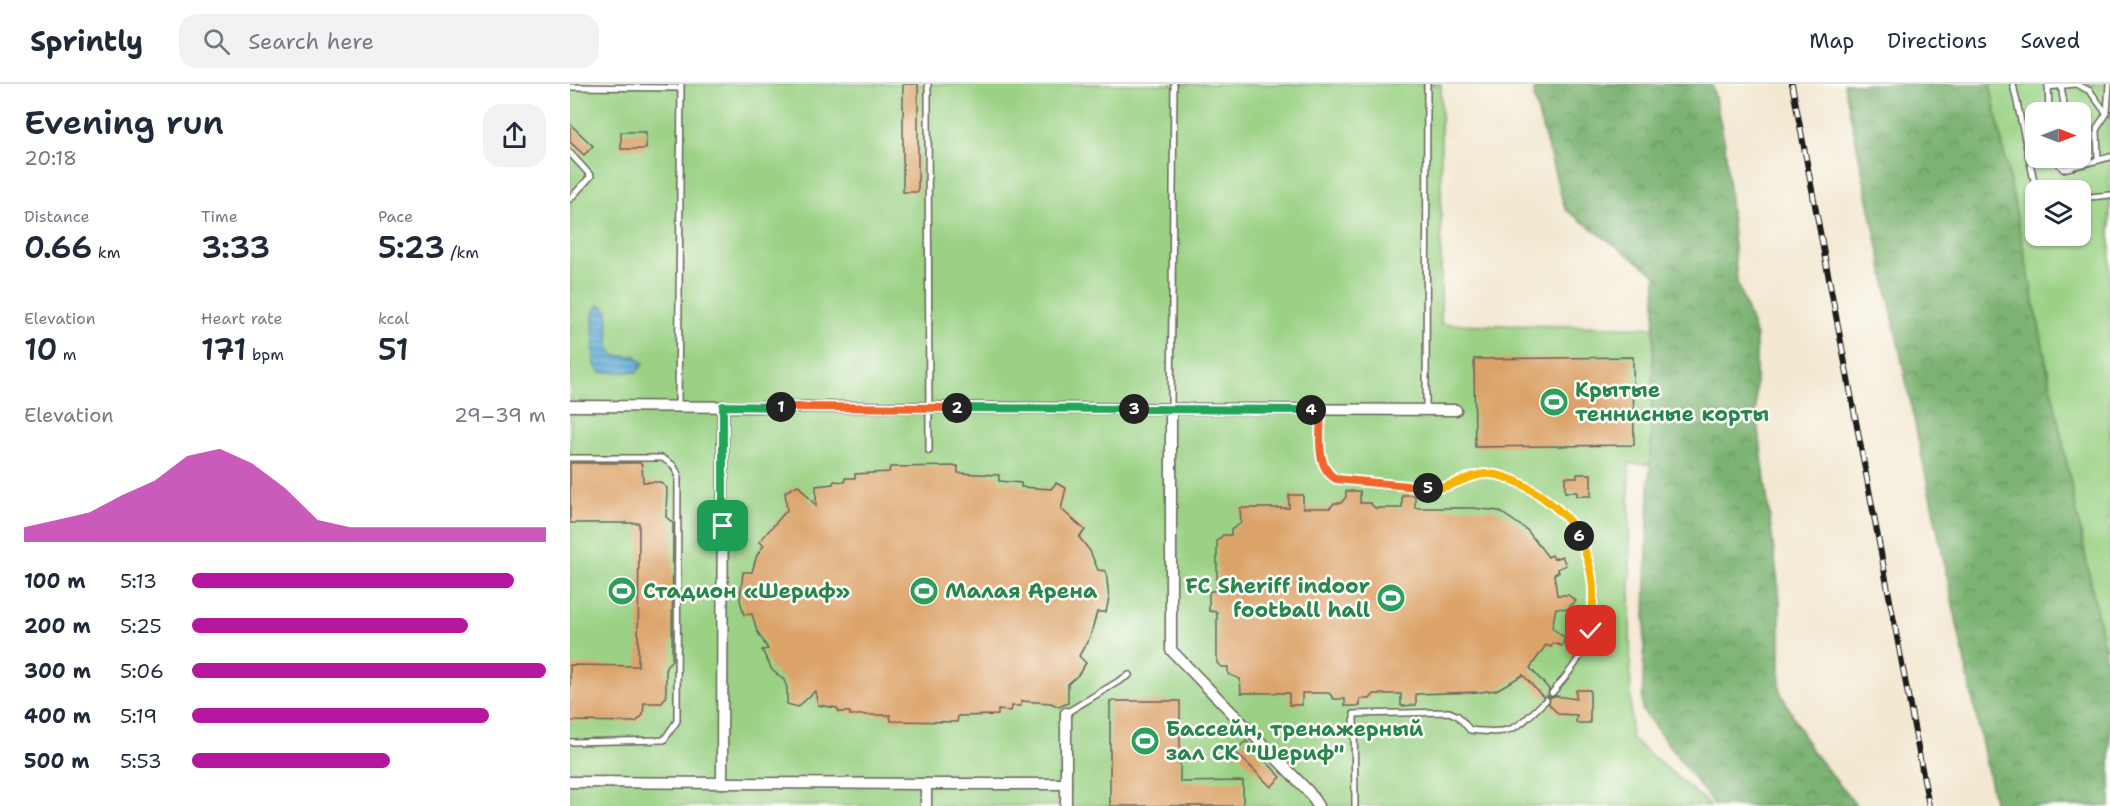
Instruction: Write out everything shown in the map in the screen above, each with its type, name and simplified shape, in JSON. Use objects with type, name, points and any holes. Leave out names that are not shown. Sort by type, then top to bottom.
[{"type":"street","points":[[570,406],[1456,410]]},
{"type":"street","points":[[722,783],[723,406]]},
{"type":"street","points":[[1172,409],[1171,650],[1309,792],[1318,806]]},
{"type":"street","points":[[1066,713],[1066,806]]},
{"type":"street","points":[[570,782],[1066,784]]},
{"type":"street","points":[[926,784],[926,806]]},
{"type":"lane","points":[[928,84],[929,451]]},
{"type":"lane","points":[[1172,409],[1174,84]]},
{"type":"lane","points":[[1426,410],[1427,84]]},
{"type":"lane","points":[[2013,84],[2034,180]]},
{"type":"lane","points":[[2049,102],[2048,85],[2075,84],[2090,91],[2107,113]]},
{"type":"lane","points":[[2098,160],[2097,129],[2107,113],[2109,84]]},
{"type":"lane","points":[[570,87],[681,86],[678,406]]},
{"type":"lane","points":[[2061,86],[2063,102]]},
{"type":"lane","points":[[570,153],[591,176],[570,199]]},
{"type":"lane","points":[[2091,162],[2110,157]]},
{"type":"lane","points":[[2091,197],[2110,195]]},
{"type":"lane","points":[[1321,410],[1322,462],[1324,470],[1336,479],[1436,489],[1486,474],[1515,480],[1552,503],[1578,532],[1589,559],[1595,592],[1591,631],[1578,662],[1552,693]]},
{"type":"lane","points":[[570,458],[662,458],[673,465],[678,474],[678,524],[676,722],[664,740],[570,742]]},
{"type":"lane","points":[[1066,713],[1129,675]]},
{"type":"lane","points":[[1354,806],[1354,714],[1449,712],[1458,716],[1470,730],[1497,733],[1515,730],[1546,700]]},
{"type":"green space","points":[[570,84],[1441,84],[1441,324],[1677,328],[1676,464],[1629,464],[1631,738],[1711,806],[570,806]]},
{"type":"green space","points":[[1535,84],[1712,84],[1725,144],[1737,282],[1756,336],[1756,408],[1780,600],[1780,691],[1811,750],[1857,806],[1715,806],[1642,710],[1656,275],[1565,209],[1534,99]]},
{"type":"green space","points":[[1844,84],[1990,84],[2104,648],[2110,688],[2110,806],[1995,806]]},
{"type":"green space","points":[[1990,84],[2110,84],[2110,647],[2104,648]]},
{"type":"water","points":[[600,304],[608,311],[609,348],[615,356],[636,356],[643,364],[637,372],[601,372],[594,364],[593,313]]},
{"type":"building","points":[[903,84],[918,84],[918,192],[903,192]]},
{"type":"building","points":[[570,124],[593,146],[584,155],[570,142]]},
{"type":"building","points":[[621,132],[646,132],[646,149],[621,149]]},
{"type":"building","name":"Крытые теннисные корты","points":[[1633,357],[1634,445],[1475,447],[1474,359]]},
{"type":"building","points":[[570,463],[640,463],[643,482],[660,482],[667,488],[666,517],[673,523],[672,660],[666,666],[666,696],[662,703],[644,703],[643,715],[636,722],[570,721],[570,665],[638,666],[639,523],[570,523]]},
{"type":"building","name":"Малая Арена","points":[[958,466],[958,473],[999,475],[999,481],[1021,483],[1021,487],[1051,489],[1056,483],[1066,488],[1061,509],[1085,530],[1079,537],[1090,551],[1098,570],[1106,571],[1109,598],[1106,612],[1097,612],[1090,637],[1079,656],[1086,663],[1068,684],[1068,703],[1059,707],[1051,703],[1021,701],[1021,706],[1012,706],[1011,711],[998,710],[998,715],[958,716],[957,722],[891,721],[890,715],[850,715],[850,712],[839,712],[837,708],[818,705],[815,691],[798,707],[787,704],[787,688],[784,680],[772,670],[762,650],[768,649],[757,631],[752,614],[744,615],[740,600],[743,572],[752,572],[757,555],[764,545],[759,542],[787,510],[785,492],[798,485],[816,506],[816,486],[833,484],[834,481],[845,482],[845,478],[855,478],[855,474],[889,472],[890,467]]},
{"type":"building","points":[[1577,474],[1591,474],[1591,496],[1577,496],[1577,492],[1565,492],[1565,477],[1577,477]]},
{"type":"building","name":"FC Sheriff indoor football hall","points":[[1346,491],[1360,491],[1360,503],[1370,503],[1375,508],[1402,508],[1402,495],[1415,495],[1415,508],[1473,508],[1499,511],[1527,530],[1548,557],[1552,555],[1554,559],[1562,556],[1566,565],[1557,569],[1559,572],[1554,574],[1557,595],[1568,595],[1576,601],[1567,609],[1556,608],[1552,628],[1565,638],[1562,646],[1553,643],[1551,647],[1546,645],[1530,668],[1549,689],[1548,696],[1543,697],[1523,675],[1496,690],[1416,694],[1416,705],[1401,706],[1401,694],[1374,694],[1370,699],[1360,699],[1360,706],[1345,706],[1345,699],[1334,699],[1329,693],[1302,693],[1302,705],[1289,705],[1289,693],[1241,693],[1240,679],[1228,674],[1228,667],[1221,667],[1217,663],[1217,612],[1209,611],[1209,591],[1217,591],[1217,541],[1223,535],[1231,535],[1231,530],[1241,523],[1240,508],[1289,508],[1289,495],[1303,495],[1303,508],[1330,508],[1334,503],[1341,503],[1346,497]]},
{"type":"building","points":[[1576,690],[1590,690],[1590,723],[1576,723],[1577,715],[1558,714],[1549,704],[1550,697],[1576,699]]},
{"type":"building","name":"Бассейн, тренажерный зал СК \"Шериф\"","points":[[1110,701],[1180,701],[1180,782],[1243,781],[1243,806],[1110,806]]},
{"type":"building","points":[[1246,741],[1281,777],[1271,787],[1235,751]]},
{"type":"railway","points":[[1792,84],[1929,806]]},
{"type":"place","name":"Крытые теннисные корты","points":[[1554,402]]},
{"type":"place","name":"Стадион «Шериф»","points":[[622,591]]},
{"type":"place","name":"Малая Арена","points":[[924,591]]},
{"type":"place","name":"FC Sheriff indoor football hall","points":[[1391,598]]},
{"type":"place","name":"Бассейн, тренажерный зал СК \"Шериф\"","points":[[1145,741]]},
{"type":"route","points":[[723,526],[723,406],[1321,410],[1322,462],[1324,470],[1336,479],[1436,489],[1469,477],[1486,474],[1515,480],[1552,503],[1578,532],[1589,559],[1595,592],[1591,631]]}]
